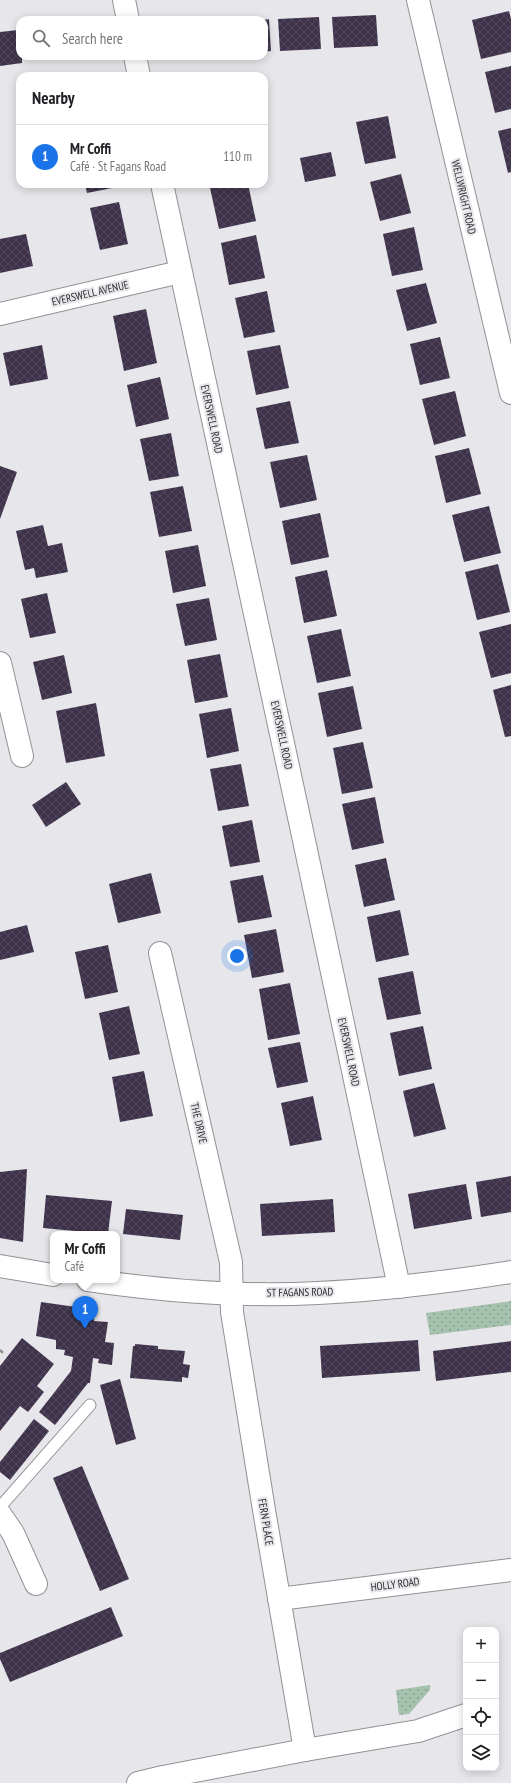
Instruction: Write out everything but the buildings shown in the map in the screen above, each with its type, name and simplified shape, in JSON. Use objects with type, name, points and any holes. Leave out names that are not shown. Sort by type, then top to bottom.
[{"type":"street","points":[[124,0],[127,16]]},
{"type":"street","name":"WELLWRIGHT ROAD","points":[[418,0],[511,393]]},
{"type":"street","points":[[136,60],[138,72]]},
{"type":"street","name":"EVERSWELL ROAD","points":[[163,188],[399,1287]]},
{"type":"street","name":"EVERSWELL AVENUE","points":[[0,314],[180,272]]},
{"type":"street","points":[[0,663],[22,756]]},
{"type":"street","name":"THE DRIVE","points":[[160,953],[231,1262],[232,1293]]},
{"type":"street","points":[[0,1266],[50,1274]]},
{"type":"street","name":"ST FAGANS ROAD","points":[[108,1283],[232,1293],[317,1293],[455,1281],[511,1272]]},
{"type":"street","name":"FERN PLACE","points":[[232,1293],[232,1312],[305,1750]]},
{"type":"street","points":[[0,1514],[13,1533],[36,1584]]},
{"type":"street","name":"HOLLY ROAD","points":[[279,1599],[511,1570]]},
{"type":"street","points":[[138,1783],[305,1750],[418,1731],[463,1716]]},
{"type":"lane","points":[[0,1507],[90,1405]]},
{"type":"path","points":[[0,1350],[3,1353]]},
{"type":"green space","points":[[511,1301],[511,1325],[430,1335],[426,1313]]},
{"type":"green space","points":[[430,1685],[430,1690],[409,1714],[399,1715],[396,1690]]},
{"type":"place","name":"Mr Coffi","points":[[85,1329]]}]
